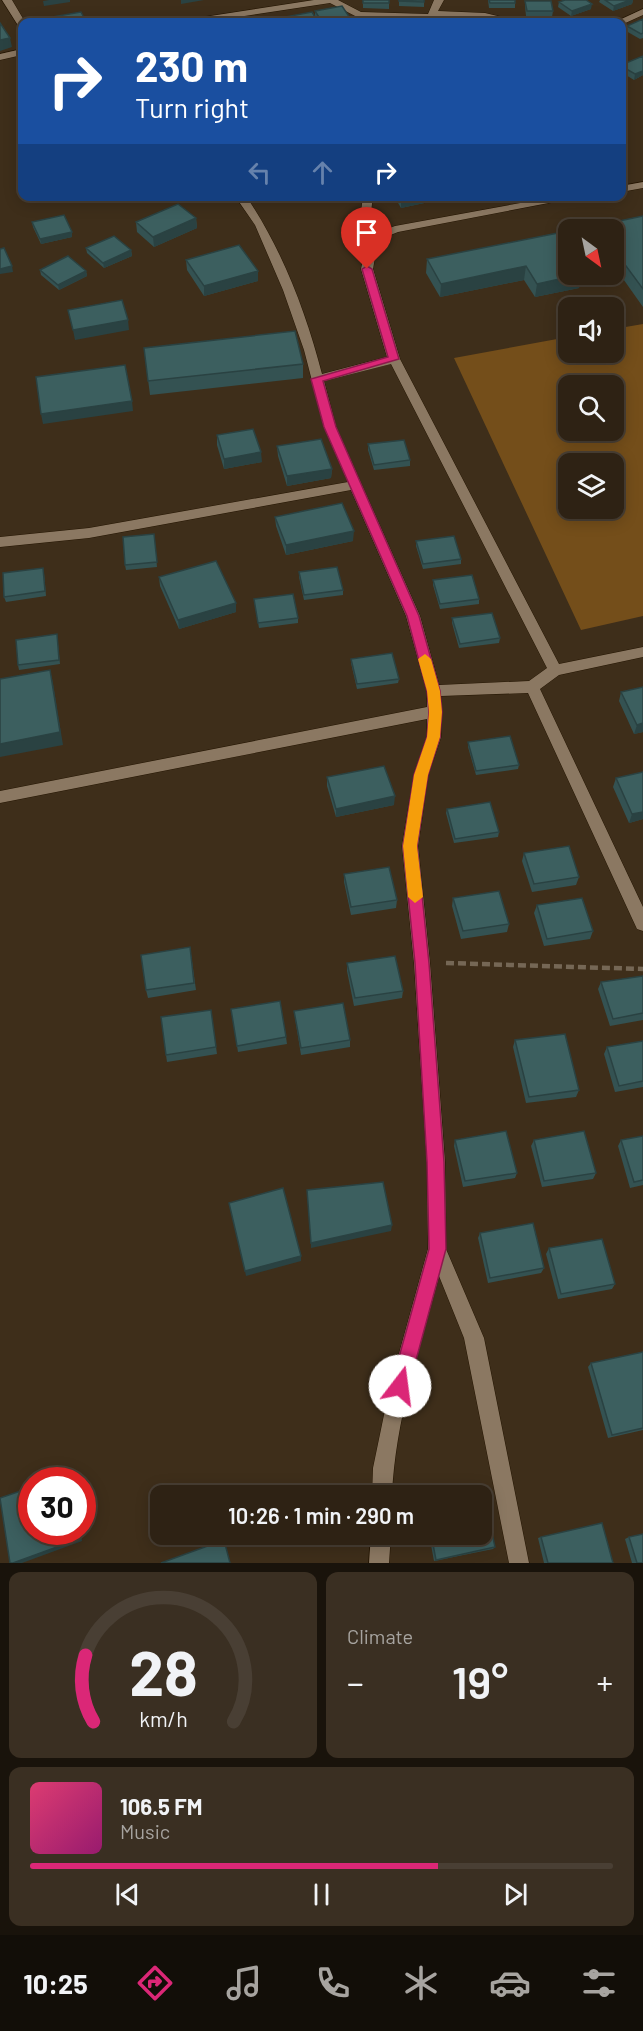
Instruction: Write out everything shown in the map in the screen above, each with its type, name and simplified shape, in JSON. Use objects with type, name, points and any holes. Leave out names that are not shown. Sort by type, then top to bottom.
[{"type":"street","points":[[7,0],[18,18]]},
{"type":"street","points":[[216,18],[331,0],[359,15],[496,18]]},
{"type":"street","points":[[431,18],[439,0]]},
{"type":"street","points":[[626,19],[643,12]]},
{"type":"street","points":[[0,57],[18,53]]},
{"type":"street","points":[[626,188],[643,185]]},
{"type":"street","points":[[243,201],[260,225],[289,290],[330,427],[413,616],[434,691],[434,737],[421,775],[410,846],[422,963],[436,1162],[437,1249],[400,1386],[383,1468],[382,1485]]},
{"type":"street","points":[[367,201],[365,220],[373,238],[367,269],[394,359],[555,670]]},
{"type":"street","points":[[373,238],[395,229],[552,201]]},
{"type":"street","points":[[317,379],[394,359]]},
{"type":"street","points":[[0,542],[89,533],[355,485]]},
{"type":"street","points":[[434,691],[532,687],[555,670],[643,652]]},
{"type":"street","points":[[532,687],[643,924]]},
{"type":"street","points":[[0,797],[435,712]]},
{"type":"street","points":[[437,1249],[473,1336],[486,1391],[508,1524],[519,1563]]},
{"type":"street","points":[[379,1563],[380,1545]]},
{"type":"path","points":[[422,963],[643,969]]},
{"type":"shaded area","points":[[643,324],[643,616],[581,630],[454,358],[558,339],[558,363],[624,363],[624,327]]},
{"type":"building","points":[[363,0],[389,0],[389,3],[363,3]]},
{"type":"building","points":[[424,0],[424,2],[399,1]]},
{"type":"building","points":[[489,0],[515,0],[515,3],[490,3]]},
{"type":"building","points":[[586,0],[592,4],[572,11],[559,2]]},
{"type":"building","points":[[605,0],[630,0],[614,6]]},
{"type":"building","points":[[525,1],[551,1],[553,11],[527,11]]},
{"type":"building","points":[[342,6],[350,18],[319,18],[315,11]]},
{"type":"building","points":[[81,12],[84,18],[53,18]]},
{"type":"building","points":[[312,12],[316,18],[286,18]]},
{"type":"building","points":[[643,19],[643,33],[641,34],[627,26]]},
{"type":"building","points":[[0,23],[10,38],[0,40]]},
{"type":"building","points":[[643,56],[643,71],[635,74],[626,69],[626,63]]},
{"type":"building","points":[[178,204],[196,218],[153,237],[136,222]]},
{"type":"building","points":[[64,215],[72,232],[40,239],[32,222]]},
{"type":"building","points":[[643,216],[643,289],[624,263],[624,220]]},
{"type":"building","points":[[558,233],[558,279],[537,284],[526,266],[441,284],[427,259]]},
{"type":"building","points":[[114,236],[131,250],[103,263],[86,248]]},
{"type":"building","points":[[239,245],[258,271],[204,286],[186,260]]},
{"type":"building","points":[[4,248],[12,266],[0,269],[0,249]]},
{"type":"building","points":[[68,256],[86,271],[58,285],[40,270]]},
{"type":"building","points":[[122,300],[128,320],[73,330],[68,310]]},
{"type":"building","points":[[295,331],[303,364],[148,381],[144,348]]},
{"type":"building","points":[[125,365],[132,401],[41,414],[36,377]]},
{"type":"building","points":[[253,429],[261,452],[224,459],[217,435]]},
{"type":"building","points":[[321,439],[332,469],[287,476],[277,446]]},
{"type":"building","points":[[404,440],[410,460],[374,465],[368,444]]},
{"type":"building","points":[[342,503],[354,531],[286,545],[275,517]]},
{"type":"building","points":[[154,534],[157,562],[125,565],[123,537]]},
{"type":"building","points":[[454,536],[461,559],[423,564],[416,541]]},
{"type":"building","points":[[216,561],[236,603],[178,620],[159,577]]},
{"type":"building","points":[[337,567],[343,590],[304,595],[299,572]]},
{"type":"building","points":[[43,568],[45,591],[4,597],[3,573]]},
{"type":"building","points":[[472,575],[479,599],[440,604],[433,580]]},
{"type":"building","points":[[293,594],[298,618],[258,623],[254,599]]},
{"type":"building","points":[[492,613],[500,638],[460,644],[452,618]]},
{"type":"building","points":[[57,634],[59,660],[18,665],[16,640]]},
{"type":"building","points":[[392,653],[399,679],[357,684],[351,659]]},
{"type":"building","points":[[50,670],[60,732],[0,744],[0,679]]},
{"type":"building","points":[[643,687],[643,723],[637,725],[621,692]]},
{"type":"building","points":[[510,736],[519,765],[476,771],[468,742]]},
{"type":"building","points":[[384,766],[395,796],[336,809],[327,777]]},
{"type":"building","points":[[643,772],[643,812],[632,814],[616,778]]},
{"type":"building","points":[[490,802],[499,832],[455,839],[447,809]]},
{"type":"building","points":[[569,846],[579,877],[534,884],[524,853]]},
{"type":"building","points":[[389,867],[397,900],[351,907],[344,874]]},
{"type":"building","points":[[499,891],[509,924],[463,931],[453,898]]},
{"type":"building","points":[[582,898],[593,931],[547,939],[537,905]]},
{"type":"building","points":[[190,947],[194,983],[146,990],[141,955]]},
{"type":"building","points":[[395,956],[403,991],[355,998],[347,963]]},
{"type":"building","points":[[643,976],[643,1013],[613,1019],[601,982]]},
{"type":"building","points":[[280,1001],[286,1037],[237,1046],[231,1009]]},
{"type":"building","points":[[343,1003],[350,1040],[301,1048],[294,1011]]},
{"type":"building","points":[[211,1010],[216,1047],[166,1055],[161,1017]]},
{"type":"building","points":[[565,1034],[579,1090],[529,1097],[515,1040]]},
{"type":"building","points":[[643,1041],[643,1081],[619,1086],[607,1047]]},
{"type":"building","points":[[506,1131],[517,1173],[465,1181],[455,1140]]},
{"type":"building","points":[[584,1131],[596,1173],[544,1181],[534,1140]]},
{"type":"building","points":[[643,1136],[643,1180],[634,1182],[621,1140]]},
{"type":"building","points":[[383,1182],[392,1225],[311,1243],[307,1190]]},
{"type":"building","points":[[283,1188],[301,1256],[245,1271],[229,1203]]},
{"type":"building","points":[[533,1223],[544,1268],[490,1278],[480,1233]]},
{"type":"building","points":[[602,1239],[615,1284],[561,1294],[549,1248]]},
{"type":"building","points":[[643,1352],[643,1428],[612,1435],[591,1363]]},
{"type":"building","points":[[18,1492],[18,1545],[62,1545],[10,1563],[0,1498]]},
{"type":"building","points":[[602,1523],[613,1563],[548,1563],[541,1537]]},
{"type":"building","points":[[492,1533],[495,1547],[436,1560],[433,1545],[492,1545]]},
{"type":"building","points":[[643,1534],[643,1563],[637,1563],[629,1537]]},
{"type":"building","points":[[210,1545],[225,1545],[230,1563],[161,1563]]},
{"type":"slow traffic","points":[[415,897],[410,846],[421,775],[434,737],[434,691],[425,659]]},
{"type":"route","points":[[367,269],[394,359],[317,379],[330,427],[413,616],[434,691],[435,712],[434,737],[421,775],[410,846],[422,963],[436,1162],[437,1249],[400,1386]]}]
